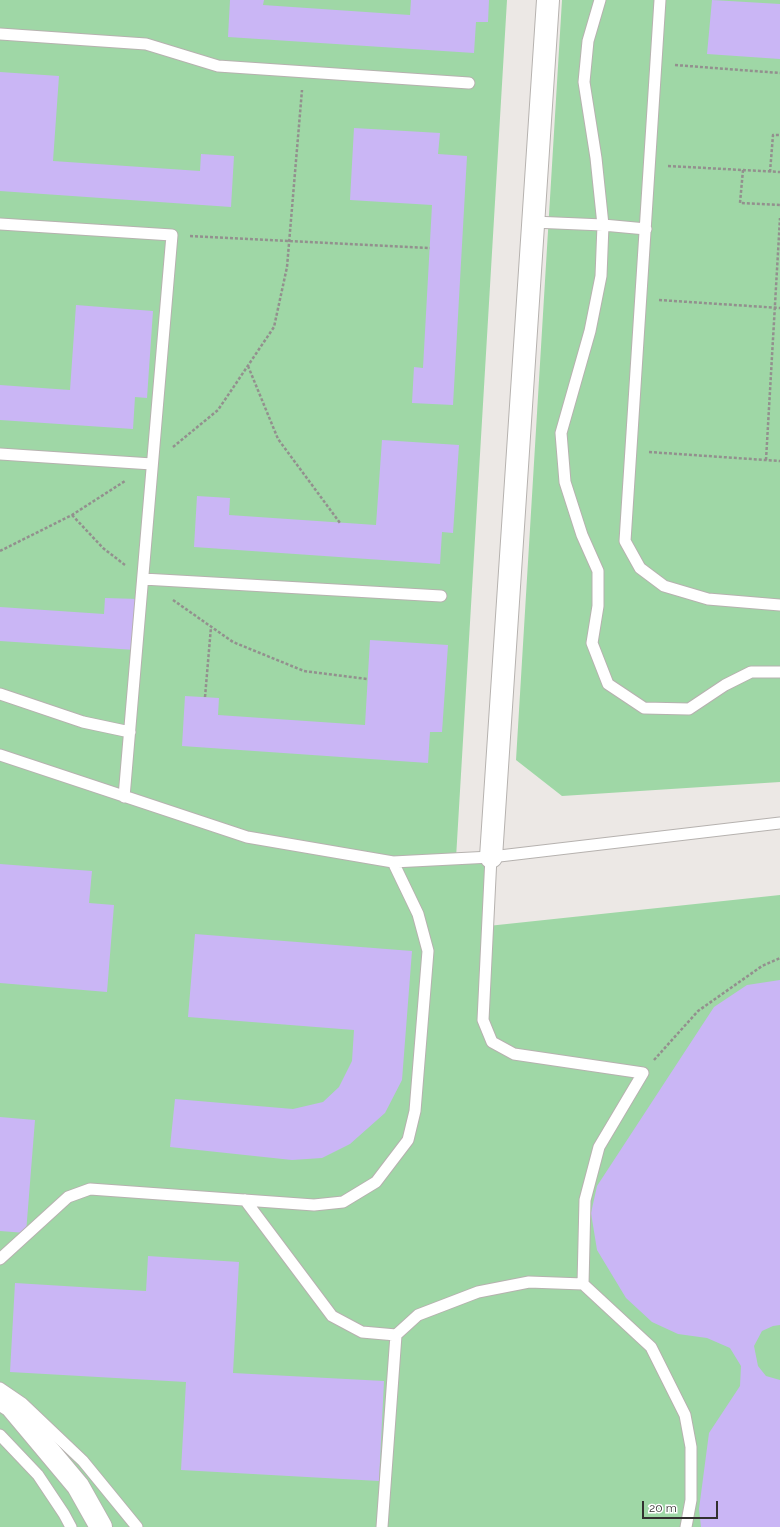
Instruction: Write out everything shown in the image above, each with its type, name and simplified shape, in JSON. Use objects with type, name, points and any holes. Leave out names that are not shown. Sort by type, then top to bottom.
[{"type":"street","points":[[491,857],[548,0]]},
{"type":"street","points":[[0,1399],[11,1406],[78,1486],[101,1527]]},
{"type":"lane","points":[[600,0],[588,41],[584,82],[596,158],[603,225],[601,276],[590,331],[561,433],[565,482],[582,535],[598,571],[598,606],[592,643],[608,684],[644,708],[689,709],[725,685],[751,672],[780,672]]},
{"type":"lane","points":[[660,0],[625,541],[640,568],[664,586],[708,599],[780,605]]},
{"type":"lane","points":[[0,34],[146,44],[218,66],[469,83]]},
{"type":"lane","points":[[533,222],[603,225],[646,229]]},
{"type":"lane","points":[[0,224],[172,234],[124,796]]},
{"type":"lane","points":[[0,454],[152,464]]},
{"type":"lane","points":[[142,579],[440,596]]},
{"type":"lane","points":[[0,694],[83,722],[130,732]]},
{"type":"lane","points":[[0,755],[247,837],[393,862],[491,857],[780,823]]},
{"type":"lane","points":[[491,857],[483,1020],[492,1042],[514,1054],[643,1072],[599,1147],[585,1200],[583,1284]]},
{"type":"lane","points":[[0,1259],[68,1197],[90,1189],[314,1205],[343,1202],[376,1182],[408,1140],[415,1111],[428,951],[418,914],[393,862]]},
{"type":"lane","points":[[245,1200],[332,1316],[362,1332],[396,1335]]},
{"type":"lane","points":[[382,1527],[396,1335],[418,1315],[478,1292],[529,1282],[583,1284],[651,1347],[685,1416],[691,1447],[691,1500],[686,1527]]},
{"type":"lane","points":[[0,1388],[22,1403],[83,1461],[136,1527]]},
{"type":"lane","points":[[0,1435],[38,1475],[71,1527]]},
{"type":"path","points":[[656,64],[780,73]]},
{"type":"path","points":[[0,551],[72,515],[152,464],[218,410],[274,327],[287,267],[303,72]]},
{"type":"path","points":[[770,172],[773,135],[780,135]]},
{"type":"path","points":[[650,165],[780,172]]},
{"type":"path","points":[[743,170],[740,203],[780,205]]},
{"type":"path","points":[[766,460],[780,218]]},
{"type":"path","points":[[172,234],[430,248]]},
{"type":"path","points":[[641,299],[780,308]]},
{"type":"path","points":[[248,365],[278,439],[340,523]]},
{"type":"path","points":[[631,451],[780,461]]},
{"type":"path","points":[[72,515],[103,548],[142,579],[233,642],[304,670],[367,679]]},
{"type":"path","points":[[205,697],[211,627]]},
{"type":"path","points":[[643,1072],[698,1011],[762,966],[780,958]]},
{"type":"green space","points":[[0,0],[507,0],[456,858],[491,857],[488,926],[780,895],[780,1527],[0,1527]]},
{"type":"green space","points":[[562,0],[780,0],[780,782],[562,796],[516,760]]},
{"type":"building","points":[[230,0],[264,0],[263,5],[410,15],[411,0],[489,0],[488,22],[476,22],[474,53],[228,37]]},
{"type":"building","points":[[712,0],[780,4],[780,59],[707,54]]},
{"type":"building","points":[[0,72],[59,76],[53,161],[200,171],[201,154],[234,156],[231,207],[0,191]]},
{"type":"building","points":[[354,128],[440,133],[438,154],[467,156],[453,405],[412,403],[414,367],[423,368],[432,205],[350,200]]},
{"type":"building","points":[[76,305],[153,311],[147,398],[135,397],[133,429],[0,420],[0,385],[70,390]]},
{"type":"building","points":[[382,440],[459,445],[453,533],[442,532],[440,564],[194,547],[197,496],[230,498],[229,515],[376,525]]},
{"type":"building","points":[[105,598],[139,599],[135,650],[0,641],[0,607],[104,614]]},
{"type":"building","points":[[370,640],[448,645],[442,732],[430,732],[428,763],[182,746],[185,696],[219,698],[218,715],[365,725]]},
{"type":"building","points":[[0,864],[92,871],[89,903],[114,905],[107,992],[0,983]]},
{"type":"building","points":[[195,934],[412,951],[402,1080],[385,1113],[350,1144],[322,1158],[292,1160],[170,1147],[175,1099],[293,1109],[323,1102],[339,1087],[352,1061],[354,1030],[188,1017]]},
{"type":"building","points":[[780,980],[780,1325],[773,1326],[762,1331],[754,1346],[758,1366],[766,1376],[780,1380],[780,1527],[701,1527],[699,1509],[709,1433],[740,1386],[741,1366],[730,1348],[707,1338],[678,1334],[652,1322],[626,1298],[597,1250],[591,1213],[597,1186],[714,1007],[747,985]]},
{"type":"building","points":[[0,1117],[35,1120],[26,1233],[0,1231]]},
{"type":"building","points":[[148,1256],[239,1262],[233,1373],[384,1381],[379,1481],[181,1470],[186,1382],[10,1372],[15,1283],[146,1291]]}]
